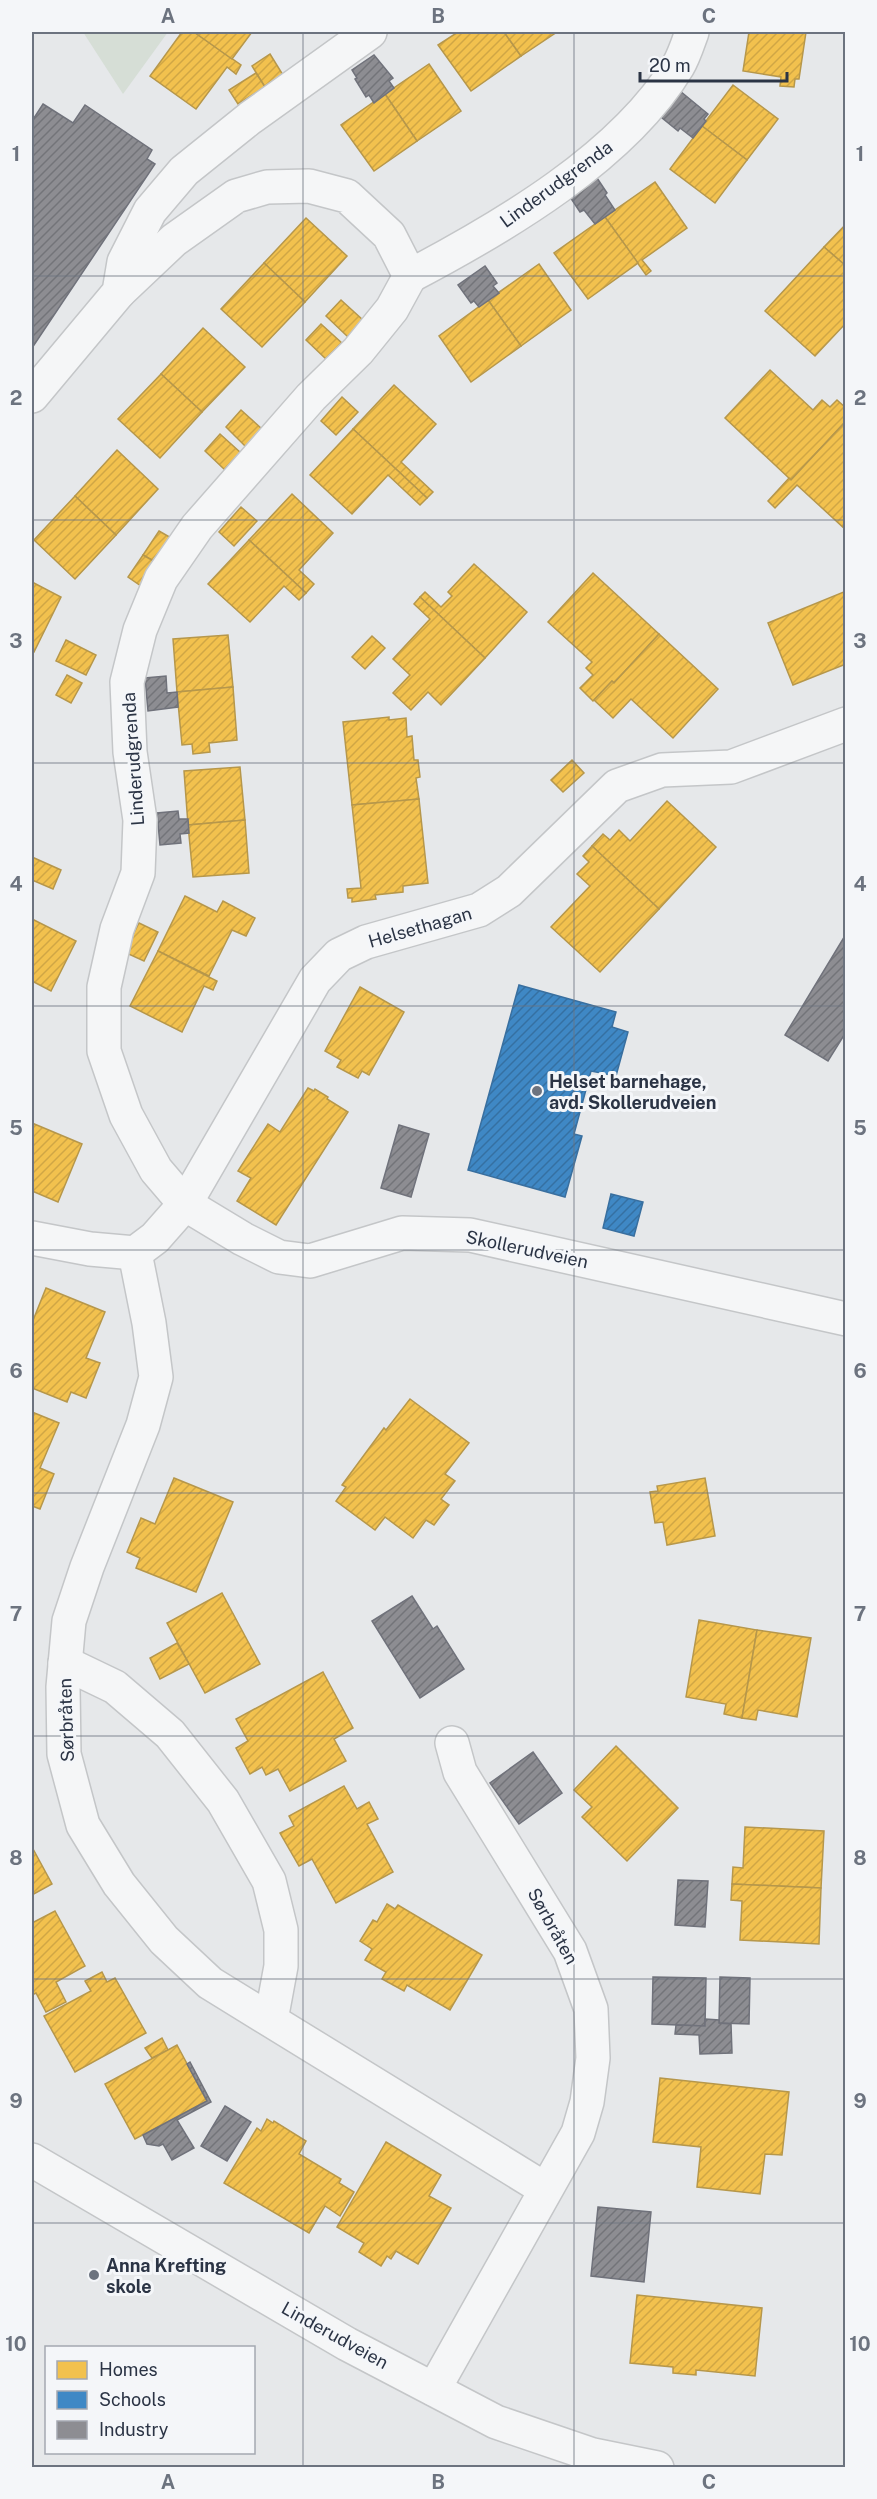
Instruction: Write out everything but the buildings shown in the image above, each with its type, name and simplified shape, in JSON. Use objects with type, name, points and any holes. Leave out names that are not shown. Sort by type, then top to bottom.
[{"type":"street","points":[[119,292],[124,262],[150,211],[184,171],[250,118],[370,32]]},
{"type":"street","name":"Linderudgrenda","points":[[185,1204],[156,1170],[126,1115],[104,1051],[104,987],[117,929],[138,873],[140,820],[130,752],[128,682],[140,630],[162,579],[197,527],[311,397],[358,351],[392,309],[410,276],[466,246],[608,149],[644,112],[679,65],[692,32]]},
{"type":"street","points":[[32,396],[119,292],[174,240],[236,196],[267,187],[309,186],[347,196],[389,235],[410,276]]},
{"type":"street","name":"Helsethagan","points":[[185,1204],[315,980],[339,956],[366,942],[479,910],[509,891],[617,786],[662,770],[731,767],[846,724]]},
{"type":"street","points":[[32,1238],[90,1249],[135,1253],[155,1238],[185,1204]]},
{"type":"street","name":"Skollerudveien","points":[[185,1204],[243,1239],[279,1257],[310,1261],[402,1233],[470,1235],[846,1319]]},
{"type":"street","name":"Sørbråten","points":[[135,1253],[150,1323],[156,1377],[143,1425],[87,1567],[69,1621],[65,1663],[64,1755],[83,1825],[119,1884],[164,1940],[210,1983],[545,2189]]},
{"type":"street","name":"Sørbråten","points":[[65,1663],[115,1687],[170,1734],[223,1801],[269,1881],[281,1930],[281,1966],[270,2020]]},
{"type":"street","name":"Sørbråten","points":[[434,2389],[578,2133],[587,2102],[593,2058],[591,2009],[570,1951],[460,1772],[452,1743]]},
{"type":"street","name":"Linderudveien","points":[[32,2160],[347,2344],[496,2422],[593,2455],[657,2468]]},
{"type":"shaded area","points":[[83,32],[168,32],[123,94]]},
{"type":"place","name":"Helset barnehage, avd. Skollerudveien","points":[[537,1091]]},
{"type":"place","name":"Anna Krefting skole","points":[[94,2275]]}]
